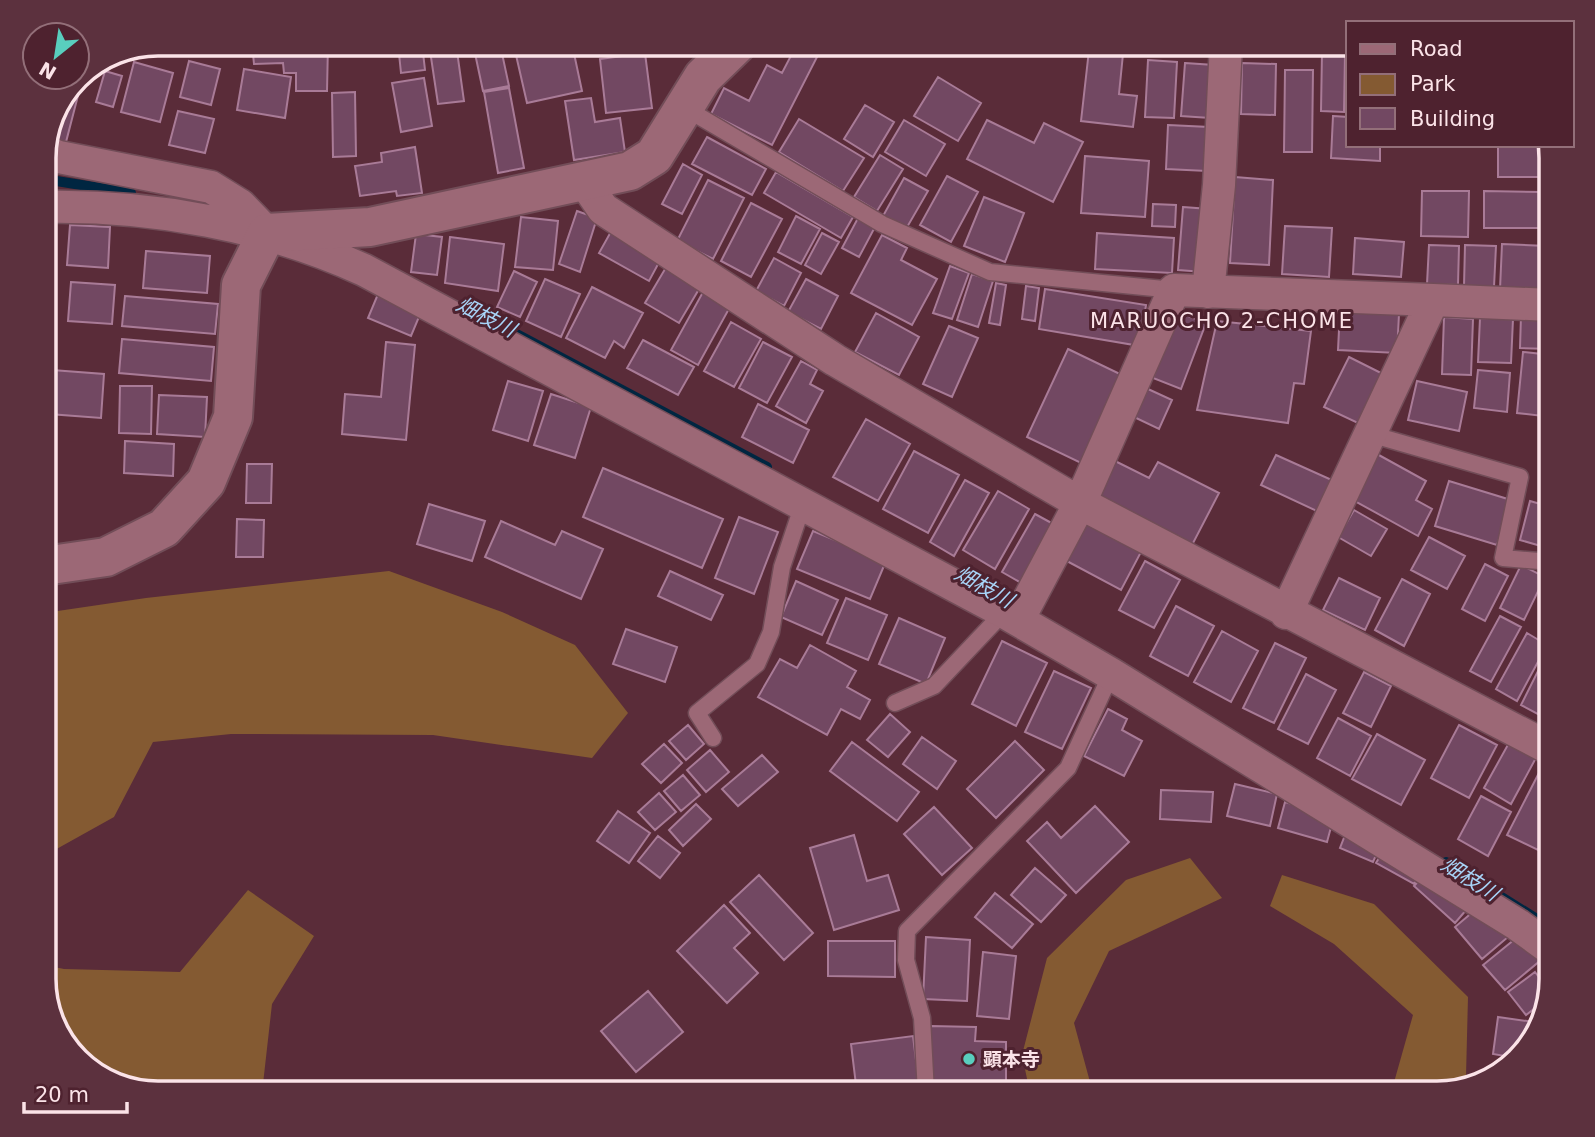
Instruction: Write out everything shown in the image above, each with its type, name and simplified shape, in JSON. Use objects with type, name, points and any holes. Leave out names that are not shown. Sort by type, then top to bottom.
[{"type":"street","points":[[56,156],[211,187],[240,205],[267,233],[370,227],[630,171],[654,156],[703,77],[725,56]]},
{"type":"street","points":[[1208,292],[1219,185],[1225,56]]},
{"type":"street","points":[[584,181],[603,209],[835,359],[1080,503],[1286,613],[1539,742]]},
{"type":"street","points":[[56,208],[136,211],[267,233],[317,248],[364,270],[803,504],[1018,610],[1111,674],[1539,940]]},
{"type":"street","points":[[56,564],[106,557],[164,528],[206,482],[233,417],[241,285],[267,233]]},
{"type":"street","points":[[1018,610],[1080,503],[1174,290],[1539,304]]},
{"type":"street","points":[[1286,613],[1433,300]]},
{"type":"lane","points":[[685,108],[881,224],[990,272],[1174,290]]},
{"type":"lane","points":[[1370,434],[1520,477],[1503,558],[1539,561]]},
{"type":"lane","points":[[713,738],[697,713],[757,664],[771,632],[782,567],[803,504]]},
{"type":"lane","points":[[895,703],[934,686],[1018,610]]},
{"type":"lane","points":[[925,1081],[922,1018],[906,960],[908,931],[1068,768],[1111,674]]},
{"type":"green space","points":[[389,571],[502,612],[575,645],[628,713],[592,758],[433,735],[231,734],[153,742],[114,817],[56,849],[56,611],[146,598]]},
{"type":"green space","points":[[1190,858],[1222,898],[1109,951],[1074,1023],[1090,1081],[1027,1081],[1022,1055],[1047,958],[1126,880]]},
{"type":"green space","points":[[1282,875],[1374,904],[1468,997],[1466,1077],[1436,1081],[1394,1081],[1413,1015],[1334,944],[1270,906]]},
{"type":"green space","points":[[248,890],[314,936],[272,1004],[263,1081],[158,1081],[126,1076],[96,1060],[81,1046],[70,1030],[59,1005],[56,967],[180,972]]},
{"type":"building","points":[[253,56],[328,56],[327,91],[296,91],[296,73],[284,73],[283,63],[254,64]]},
{"type":"building","points":[[399,56],[423,56],[425,70],[401,73]]},
{"type":"building","points":[[431,56],[458,56],[464,101],[438,104]]},
{"type":"building","points":[[476,56],[503,56],[509,86],[483,91]]},
{"type":"building","points":[[516,56],[575,56],[582,91],[527,103]]},
{"type":"building","points":[[645,56],[652,108],[606,113],[600,59]]},
{"type":"building","points":[[791,56],[817,57],[772,145],[711,114],[724,88],[749,101],[767,65],[782,73]]},
{"type":"building","points":[[1088,56],[1123,56],[1119,94],[1137,96],[1133,127],[1081,121]]},
{"type":"building","points":[[1322,56],[1345,56],[1344,112],[1321,111]]},
{"type":"building","points":[[1148,60],[1177,62],[1174,118],[1145,117]]},
{"type":"building","points":[[189,61],[220,69],[211,105],[180,97]]},
{"type":"building","points":[[134,62],[173,73],[160,122],[121,112]]},
{"type":"building","points":[[1185,63],[1214,65],[1210,118],[1181,116]]},
{"type":"building","points":[[1242,63],[1276,64],[1275,115],[1241,114]]},
{"type":"building","points":[[244,69],[291,77],[285,118],[237,110]]},
{"type":"building","points":[[1285,70],[1313,70],[1312,152],[1284,152]]},
{"type":"building","points":[[105,71],[122,76],[113,107],[96,102]]},
{"type":"building","points":[[938,77],[981,103],[958,141],[914,116]]},
{"type":"building","points":[[424,78],[432,126],[401,132],[392,83]]},
{"type":"building","points":[[509,88],[524,168],[498,173],[484,92]]},
{"type":"building","points":[[355,92],[356,156],[333,157],[332,93]]},
{"type":"building","points":[[78,96],[66,142],[58,140],[64,119]]},
{"type":"building","points":[[591,98],[595,122],[620,118],[625,152],[574,160],[565,101]]},
{"type":"building","points":[[865,105],[894,122],[873,157],[844,139]]},
{"type":"building","points":[[178,111],[214,119],[205,153],[169,145]]},
{"type":"building","points":[[1333,116],[1346,117],[1346,147],[1380,147],[1380,161],[1331,158]]},
{"type":"building","points":[[799,119],[864,158],[843,191],[779,152]]},
{"type":"building","points":[[904,120],[945,144],[926,176],[885,152]]},
{"type":"building","points":[[987,120],[1034,143],[1044,123],[1083,142],[1053,202],[967,159]]},
{"type":"building","points":[[1168,125],[1209,127],[1207,171],[1166,169]]},
{"type":"building","points":[[707,137],[766,169],[752,195],[692,164]]},
{"type":"building","points":[[415,147],[422,193],[397,196],[396,191],[360,196],[355,166],[382,162],[381,153]]},
{"type":"building","points":[[1498,147],[1538,147],[1539,177],[1498,177]]},
{"type":"building","points":[[880,155],[903,169],[877,211],[854,197]]},
{"type":"building","points":[[1085,156],[1149,161],[1145,217],[1081,213]]},
{"type":"building","points":[[683,164],[702,175],[682,214],[662,204]]},
{"type":"building","points":[[776,172],[853,217],[841,238],[764,193]]},
{"type":"building","points":[[947,176],[978,192],[951,242],[920,225]]},
{"type":"building","points":[[1235,177],[1273,180],[1269,265],[1230,263]]},
{"type":"building","points":[[904,178],[928,191],[906,229],[883,216]]},
{"type":"building","points":[[708,180],[744,198],[713,259],[677,241]]},
{"type":"building","points":[[1422,191],[1469,191],[1468,237],[1421,236]]},
{"type":"building","points":[[1484,191],[1539,192],[1539,228],[1484,228]]},
{"type":"building","points":[[984,197],[1024,213],[1005,262],[964,246]]},
{"type":"building","points":[[751,203],[782,219],[751,277],[721,261]]},
{"type":"building","points":[[1153,204],[1176,205],[1175,227],[1152,226]]},
{"type":"building","points":[[1183,207],[1209,209],[1204,272],[1178,270]]},
{"type":"building","points":[[577,211],[597,218],[580,272],[559,264]]},
{"type":"building","points":[[796,216],[820,229],[801,264],[778,252]]},
{"type":"building","points":[[521,217],[558,221],[553,270],[515,267]]},
{"type":"building","points":[[858,218],[875,227],[859,257],[842,248]]},
{"type":"building","points":[[70,225],[110,227],[108,268],[67,265]]},
{"type":"building","points":[[1285,226],[1332,228],[1329,277],[1282,274]]},
{"type":"building","points":[[613,228],[663,255],[649,281],[599,253]]},
{"type":"building","points":[[822,233],[839,242],[821,274],[805,265]]},
{"type":"building","points":[[1097,233],[1174,238],[1172,273],[1095,269]]},
{"type":"building","points":[[416,234],[442,237],[437,275],[411,272]]},
{"type":"building","points":[[882,235],[907,248],[901,260],[937,279],[912,325],[851,293]]},
{"type":"building","points":[[450,237],[504,244],[498,291],[445,283]]},
{"type":"building","points":[[1355,238],[1404,242],[1401,277],[1353,274]]},
{"type":"building","points":[[1502,244],[1539,246],[1539,291],[1500,289]]},
{"type":"building","points":[[1429,245],[1459,246],[1458,285],[1427,284]]},
{"type":"building","points":[[1465,245],[1496,246],[1494,287],[1464,286]]},
{"type":"building","points":[[146,251],[210,256],[207,293],[143,288]]},
{"type":"building","points":[[774,258],[801,273],[784,306],[756,291]]},
{"type":"building","points":[[668,264],[702,284],[679,323],[645,303]]},
{"type":"building","points":[[950,266],[969,273],[952,319],[933,313]]},
{"type":"building","points":[[514,271],[537,282],[520,317],[497,307]]},
{"type":"building","points":[[972,274],[993,281],[978,327],[957,320]]},
{"type":"building","points":[[545,279],[580,294],[561,337],[526,321]]},
{"type":"building","points":[[806,279],[838,296],[821,329],[788,312]]},
{"type":"building","points":[[71,282],[115,285],[112,324],[68,321]]},
{"type":"building","points":[[996,283],[1006,285],[1000,325],[989,323]]},
{"type":"building","points":[[1026,286],[1039,288],[1035,321],[1022,319]]},
{"type":"building","points":[[592,287],[643,313],[624,348],[614,341],[605,358],[566,338]]},
{"type":"building","points":[[1045,289],[1146,305],[1140,346],[1039,329]]},
{"type":"building","points":[[703,292],[730,307],[698,365],[671,350]]},
{"type":"building","points":[[378,294],[421,312],[411,336],[368,318]]},
{"type":"building","points":[[125,296],[218,304],[215,334],[122,326]]},
{"type":"building","points":[[1340,310],[1399,314],[1397,353],[1338,350]]},
{"type":"building","points":[[1178,312],[1206,323],[1181,389],[1153,378]]},
{"type":"building","points":[[876,313],[919,337],[899,375],[855,352]]},
{"type":"building","points":[[1521,315],[1539,316],[1539,349],[1520,348]]},
{"type":"building","points":[[1444,317],[1473,319],[1471,375],[1442,374]]},
{"type":"building","points":[[1480,318],[1513,319],[1511,363],[1478,362]]},
{"type":"building","points":[[1217,321],[1311,331],[1304,384],[1294,383],[1288,423],[1197,410]]},
{"type":"building","points":[[731,322],[761,339],[734,387],[704,371]]},
{"type":"building","points":[[949,326],[978,338],[952,397],[923,384]]},
{"type":"building","points":[[122,339],[214,347],[211,381],[119,373]]},
{"type":"building","points":[[643,340],[694,367],[678,395],[627,368]]},
{"type":"building","points":[[386,342],[415,345],[406,440],[342,434],[345,394],[381,397]]},
{"type":"building","points":[[763,342],[792,357],[767,403],[739,388]]},
{"type":"building","points":[[1068,349],[1122,375],[1081,463],[1027,437]]},
{"type":"building","points":[[1523,352],[1539,354],[1539,416],[1517,413]]},
{"type":"building","points":[[1349,357],[1385,375],[1360,424],[1324,407]]},
{"type":"building","points":[[801,361],[817,370],[810,384],[823,391],[806,423],[776,406]]},
{"type":"building","points":[[56,370],[104,374],[101,418],[56,415]]},
{"type":"building","points":[[1478,370],[1510,373],[1507,412],[1474,408]]},
{"type":"building","points":[[508,381],[543,391],[528,441],[493,430]]},
{"type":"building","points":[[1417,381],[1467,392],[1459,431],[1408,420]]},
{"type":"building","points":[[120,386],[152,386],[151,434],[119,433]]},
{"type":"building","points":[[1148,389],[1172,400],[1159,429],[1134,417]]},
{"type":"building","points":[[551,394],[591,407],[575,458],[534,445]]},
{"type":"building","points":[[159,395],[207,397],[205,437],[157,434]]},
{"type":"building","points":[[758,404],[809,430],[793,463],[742,437]]},
{"type":"building","points":[[866,419],[910,444],[878,501],[833,477]]},
{"type":"building","points":[[125,441],[174,444],[173,476],[124,473]]},
{"type":"building","points":[[914,451],[959,475],[928,533],[883,509]]},
{"type":"building","points":[[1377,454],[1426,481],[1416,500],[1432,509],[1418,536],[1353,500]]},
{"type":"building","points":[[1276,455],[1334,481],[1319,512],[1261,485]]},
{"type":"building","points":[[1115,461],[1149,478],[1158,462],[1219,493],[1191,547],[1096,498]]},
{"type":"building","points":[[247,464],[272,464],[271,503],[246,503]]},
{"type":"building","points":[[603,468],[723,519],[702,568],[583,517]]},
{"type":"building","points":[[965,480],[989,493],[954,556],[930,542]]},
{"type":"building","points":[[1449,481],[1511,500],[1497,545],[1435,526]]},
{"type":"building","points":[[998,491],[1029,509],[995,569],[963,550]]},
{"type":"building","points":[[1530,501],[1539,504],[1539,546],[1520,540]]},
{"type":"building","points":[[429,504],[485,521],[472,561],[417,544]]},
{"type":"building","points":[[1354,510],[1387,529],[1371,556],[1338,537]]},
{"type":"building","points":[[1035,514],[1057,526],[1023,584],[1002,572]]},
{"type":"building","points":[[739,517],[778,532],[754,594],[715,578]]},
{"type":"building","points":[[237,519],[264,520],[263,557],[236,557]]},
{"type":"building","points":[[501,521],[555,545],[562,531],[603,549],[581,599],[485,557]]},
{"type":"building","points":[[1084,521],[1141,552],[1121,590],[1063,559]]},
{"type":"building","points":[[813,531],[886,561],[870,599],[797,569]]},
{"type":"building","points":[[1429,537],[1465,556],[1447,589],[1411,570]]},
{"type":"building","points":[[1145,561],[1180,580],[1154,628],[1119,610]]},
{"type":"building","points":[[1485,564],[1508,576],[1485,621],[1462,609]]},
{"type":"building","points":[[1521,565],[1539,574],[1539,589],[1524,620],[1500,608]]},
{"type":"building","points":[[670,571],[723,595],[711,620],[658,596]]},
{"type":"building","points":[[1339,578],[1380,598],[1365,630],[1323,610]]},
{"type":"building","points":[[1402,579],[1430,594],[1404,646],[1375,630]]},
{"type":"building","points":[[796,581],[838,600],[822,635],[781,617]]},
{"type":"building","points":[[846,598],[887,615],[868,660],[827,643]]},
{"type":"building","points":[[1176,606],[1214,626],[1188,676],[1150,656]]},
{"type":"building","points":[[1500,616],[1521,627],[1491,682],[1470,671]]},
{"type":"building","points":[[899,618],[945,638],[926,684],[879,664]]},
{"type":"building","points":[[626,629],[677,647],[665,682],[613,664]]},
{"type":"building","points":[[1222,631],[1258,651],[1231,702],[1194,682]]},
{"type":"building","points":[[1527,633],[1539,640],[1539,660],[1517,701],[1496,689]]},
{"type":"building","points":[[1002,641],[1047,663],[1016,726],[972,704]]},
{"type":"building","points":[[1275,643],[1306,658],[1274,723],[1243,708]]},
{"type":"building","points":[[810,645],[856,671],[847,687],[870,700],[860,719],[841,709],[827,735],[758,697],[780,659],[797,668]]},
{"type":"building","points":[[1539,669],[1539,715],[1521,705]]},
{"type":"building","points":[[1054,671],[1091,688],[1062,749],[1025,732]]},
{"type":"building","points":[[1364,672],[1391,686],[1371,727],[1343,713]]},
{"type":"building","points":[[1306,674],[1336,690],[1308,744],[1278,729]]},
{"type":"building","points":[[1108,709],[1127,719],[1122,730],[1142,741],[1124,776],[1084,756]]},
{"type":"building","points":[[890,714],[910,732],[888,757],[867,740]]},
{"type":"building","points":[[1338,718],[1371,736],[1350,776],[1317,758]]},
{"type":"building","points":[[688,725],[704,744],[686,760],[669,741]]},
{"type":"building","points":[[1459,725],[1497,745],[1469,798],[1431,778]]},
{"type":"building","points":[[1377,734],[1425,760],[1401,805],[1352,779]]},
{"type":"building","points":[[922,737],[956,761],[937,789],[903,764]]},
{"type":"building","points":[[1015,741],[1044,770],[996,818],[967,789]]},
{"type":"building","points":[[1510,741],[1537,756],[1511,804],[1484,788]]},
{"type":"building","points":[[852,742],[919,792],[897,821],[830,771]]},
{"type":"building","points":[[664,744],[682,763],[661,783],[642,764]]},
{"type":"building","points":[[710,750],[729,772],[706,792],[687,770]]},
{"type":"building","points":[[762,755],[778,772],[738,806],[722,789]]},
{"type":"building","points":[[1539,773],[1538,850],[1507,835]]},
{"type":"building","points":[[683,775],[700,795],[681,811],[664,791]]},
{"type":"building","points":[[1235,784],[1277,794],[1270,826],[1227,816]]},
{"type":"building","points":[[1161,790],[1213,792],[1211,822],[1160,819]]},
{"type":"building","points":[[659,793],[676,812],[655,830],[638,812]]},
{"type":"building","points":[[1481,796],[1511,812],[1488,856],[1458,839]]},
{"type":"building","points":[[1285,802],[1334,816],[1327,842],[1278,828]]},
{"type":"building","points":[[696,804],[711,819],[683,846],[669,830]]},
{"type":"building","points":[[1095,806],[1129,842],[1076,893],[1027,841],[1047,822],[1061,838]]},
{"type":"building","points":[[934,807],[972,848],[942,875],[904,834]]},
{"type":"building","points":[[618,811],[650,833],[629,863],[597,841]]},
{"type":"building","points":[[1347,830],[1381,844],[1373,862],[1340,848]]},
{"type":"building","points":[[854,835],[867,881],[888,875],[899,910],[834,930],[810,848]]},
{"type":"building","points":[[658,836],[680,853],[660,878],[638,861]]},
{"type":"building","points":[[1385,848],[1422,869],[1414,884],[1376,863]]},
{"type":"building","points":[[1035,868],[1066,895],[1041,922],[1011,895]]},
{"type":"building","points":[[1426,872],[1467,909],[1455,923],[1414,886]]},
{"type":"building","points":[[759,875],[813,933],[784,960],[730,902]]},
{"type":"building","points":[[995,893],[1033,924],[1012,948],[975,917]]},
{"type":"building","points":[[724,905],[750,933],[734,948],[758,973],[727,1003],[677,951]]},
{"type":"building","points":[[1481,905],[1508,937],[1482,959],[1455,927]]},
{"type":"building","points":[[1520,935],[1539,958],[1539,962],[1505,990],[1483,965]]},
{"type":"building","points":[[926,937],[970,940],[967,1001],[923,999]]},
{"type":"building","points":[[828,941],[895,941],[895,977],[828,976]]},
{"type":"building","points":[[983,952],[1016,956],[1009,1019],[977,1016]]},
{"type":"building","points":[[1535,972],[1539,977],[1535,1008],[1526,1015],[1508,992]]},
{"type":"building","points":[[648,991],[683,1032],[636,1072],[601,1031]]},
{"type":"building","points":[[1498,1017],[1529,1021],[1518,1041],[1504,1056],[1493,1054]]},
{"type":"building","points":[[931,1026],[976,1027],[975,1041],[1006,1042],[1006,1081],[930,1081]]},
{"type":"building","points":[[913,1036],[919,1081],[856,1081],[851,1044]]},
{"type":"waterway","name":"畑枝川","points":[[56,181],[131,193]]},
{"type":"waterway","name":"畑枝川","points":[[475,312],[767,467]]},
{"type":"waterway","name":"畑枝川","points":[[1446,862],[1539,920]]},
{"type":"place","name":"顕本寺","points":[[969,1059]]},
{"type":"district","name":"MARUOCHO 2-CHOME","points":[[1222,321]]}]
